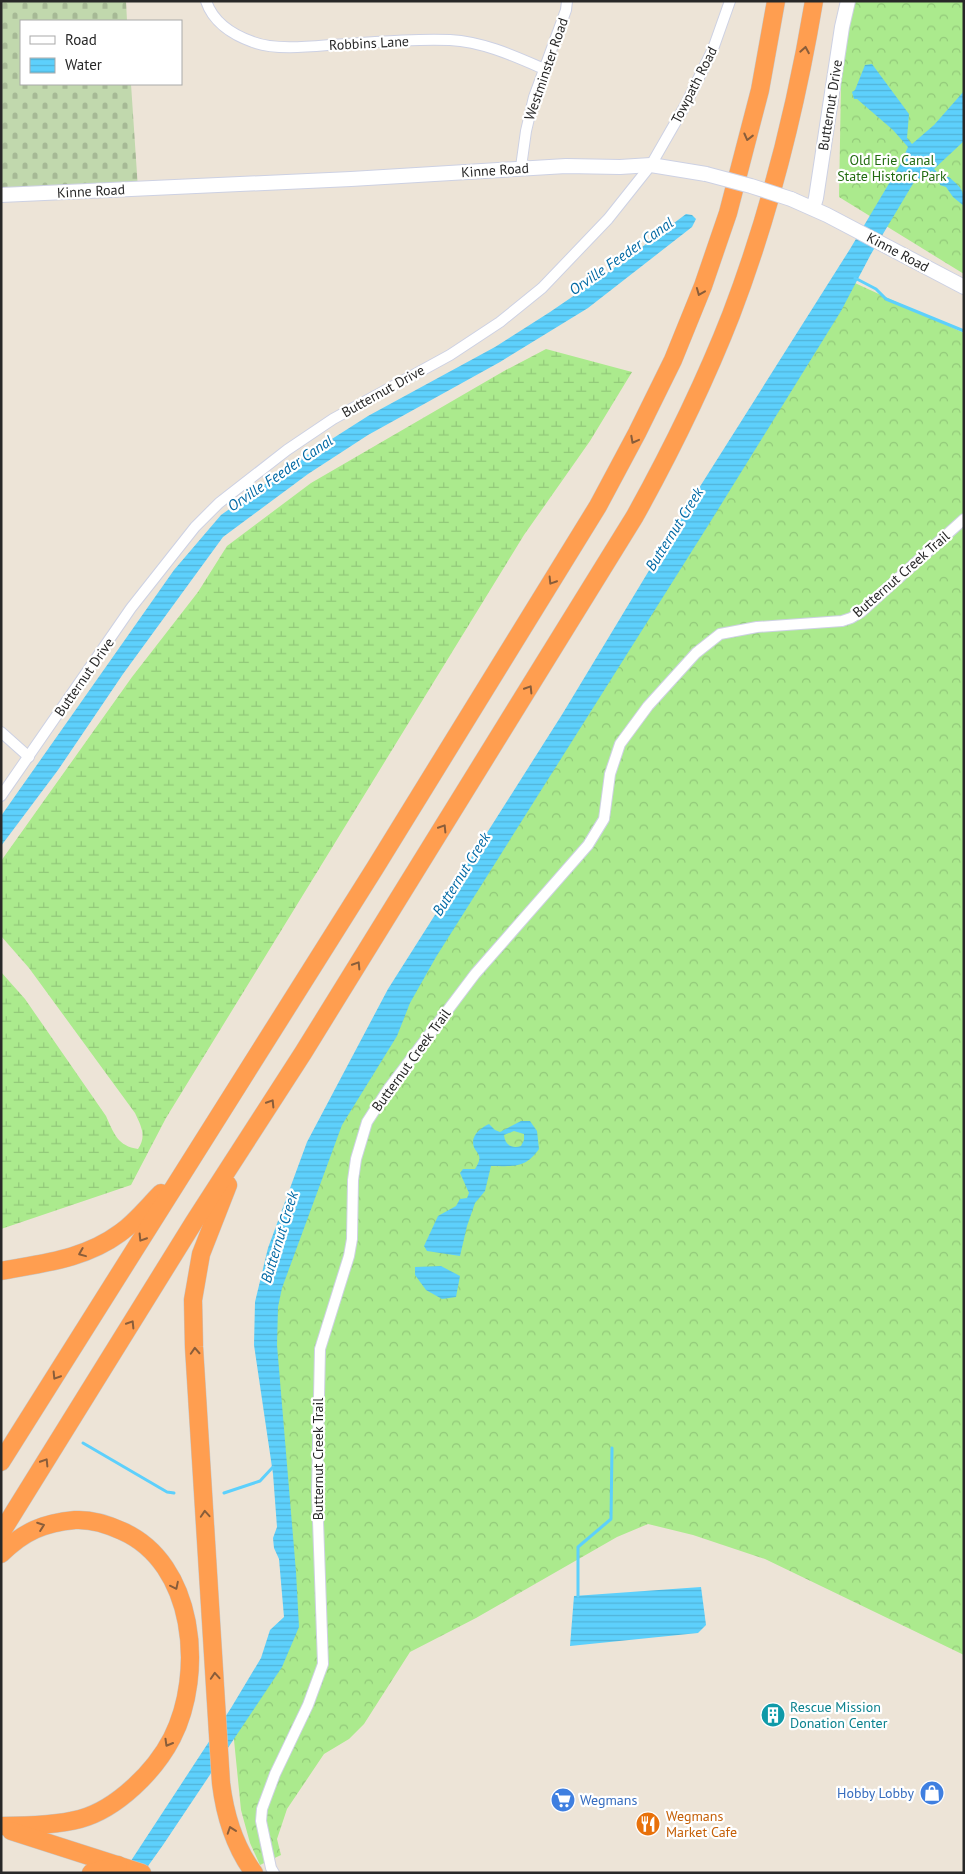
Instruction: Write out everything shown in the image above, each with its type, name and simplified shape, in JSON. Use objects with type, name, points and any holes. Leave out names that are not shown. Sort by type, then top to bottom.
[{"type":"highway","points":[[1,1462],[375,868],[593,515],[637,433],[673,360],[703,286],[728,213],[760,90],[776,1]]},
{"type":"highway","points":[[1,1533],[630,524],[663,463],[693,402],[731,316],[752,257],[793,112],[814,1]]},
{"type":"highway","points":[[245,1144],[201,1254],[193,1300],[194,1348],[221,1783],[224,1806],[232,1833],[245,1861],[254,1873]]},
{"type":"highway","points":[[1,1271],[62,1260],[106,1242],[132,1222],[185,1167]]},
{"type":"highway","points":[[1,1554],[30,1530],[57,1522],[85,1520],[107,1524],[133,1536],[151,1549],[174,1581],[180,1595],[188,1627],[190,1656],[185,1697],[172,1737],[160,1757],[121,1798],[80,1819],[1,1827]]},
{"type":"highway","points":[[1,1827],[142,1873]]},
{"type":"highway","points":[[91,1873],[99,1869],[118,1865]]},
{"type":"street","name":"Robbins Lane","points":[[206,1],[218,22],[234,33],[253,42],[266,45],[305,47],[406,40],[450,40],[477,43],[505,52],[544,69]]},
{"type":"street","name":"Westminster Road","points":[[521,168],[526,131],[534,97],[566,10],[567,1]]},
{"type":"street","name":"Towpath Road","points":[[651,165],[696,84],[713,48],[730,1]]},
{"type":"street","name":"Butternut Drive","points":[[812,208],[816,198],[848,1]]},
{"type":"street","name":"Kinne Road","points":[[1,195],[351,179],[521,168],[651,165],[706,174],[751,186],[812,208],[964,287]]},
{"type":"street","name":"Butternut Drive","points":[[1,796],[131,608],[190,532],[219,503],[287,450],[333,419],[450,355],[500,322],[542,288],[579,251],[608,219],[651,165]]},
{"type":"street","name":"Butternut Creek Trail","points":[[274,1873],[271,1868],[261,1821],[262,1809],[275,1774],[308,1705],[323,1664],[317,1492],[320,1349],[349,1256],[352,1239],[353,1180],[356,1159],[367,1122],[389,1088],[475,974],[588,845],[604,819],[610,774],[620,744],[648,706],[696,653],[720,634],[757,627],[842,621],[851,618],[861,612],[964,519]]},
{"type":"street","points":[[1,732],[29,757]]},
{"type":"green space","points":[[1,1],[126,1],[127,20],[20,20],[20,85],[131,85],[138,189],[1,195]]},
{"type":"green space","name":"Old Erie Canal State Historic Park","points":[[848,1],[964,1],[964,274],[839,197],[842,27]]},
{"type":"green space","points":[[844,278],[964,333],[964,1655],[765,1559],[693,1535],[648,1524],[617,1537],[476,1618],[410,1652],[364,1724],[349,1739],[324,1754],[287,1809],[277,1839],[281,1855],[260,1865],[250,1843],[241,1810],[232,1720],[291,1610],[268,1311],[318,1148]]},
{"type":"green space","points":[[546,349],[632,372],[590,441],[524,535],[166,1118],[131,1185],[1,1229],[1,972],[25,999],[106,1116],[121,1142],[138,1149],[143,1135],[135,1113],[29,968],[1,936],[1,861],[132,677],[198,592],[227,546],[311,483],[504,371]]},
{"type":"water","name":"Butternut Creek","points":[[872,64],[909,114],[907,138],[912,144],[934,125],[964,91],[964,141],[934,169],[942,177],[949,177],[959,187],[962,192],[964,206],[953,197],[946,187],[940,185],[939,178],[932,171],[914,182],[871,254],[841,311],[436,957],[410,1003],[397,1036],[342,1125],[282,1288],[278,1307],[277,1345],[299,1627],[282,1667],[143,1873],[123,1873],[231,1708],[261,1658],[270,1630],[284,1617],[279,1559],[274,1548],[273,1538],[277,1527],[273,1474],[254,1345],[255,1302],[268,1248],[307,1142],[388,989],[563,713],[694,496],[850,249],[900,165],[908,147],[893,130],[857,99],[854,99],[852,92],[855,90],[865,65]]},
{"type":"water","points":[[686,214],[692,215],[696,219],[692,227],[588,308],[500,362],[368,435],[308,474],[223,537],[123,674],[58,770],[1,846],[1,816],[174,570],[221,515],[302,458],[368,416],[495,347],[550,312],[610,271]]},
{"type":"water","points":[[521,1121],[530,1121],[537,1131],[539,1149],[529,1160],[518,1165],[491,1166],[485,1191],[475,1203],[467,1226],[460,1256],[427,1251],[424,1246],[438,1216],[456,1206],[460,1199],[467,1198],[469,1193],[460,1173],[463,1169],[475,1169],[478,1163],[479,1156],[473,1142],[476,1134],[489,1124],[500,1132]],"holes":[[[514,1131],[524,1134],[521,1146],[515,1147],[507,1144],[504,1135]]]},
{"type":"water","points":[[441,1266],[460,1276],[456,1297],[442,1299],[426,1290],[415,1275],[415,1267]]},
{"type":"water","points":[[701,1587],[706,1625],[698,1633],[570,1646],[574,1596]]},
{"type":"waterway","points":[[855,278],[876,289],[886,299],[964,331]]},
{"type":"waterway","points":[[83,1443],[167,1492],[174,1493]]},
{"type":"waterway","points":[[578,1596],[578,1547],[611,1519],[612,1448]]},
{"type":"waterway","points":[[224,1493],[260,1481],[273,1467]]},
{"type":"place","name":"Rescue Mission Donation Center","points":[[773,1715]]},
{"type":"place","name":"Hobby Lobby","points":[[932,1793]]},
{"type":"place","name":"Wegmans","points":[[563,1800]]},
{"type":"place","name":"Wegmans Market Cafe","points":[[648,1824]]},
{"type":"water label","name":"Orville Feeder Canal","points":[[621,256]]},
{"type":"water label","name":"Orville Feeder Canal","points":[[280,473]]}]
